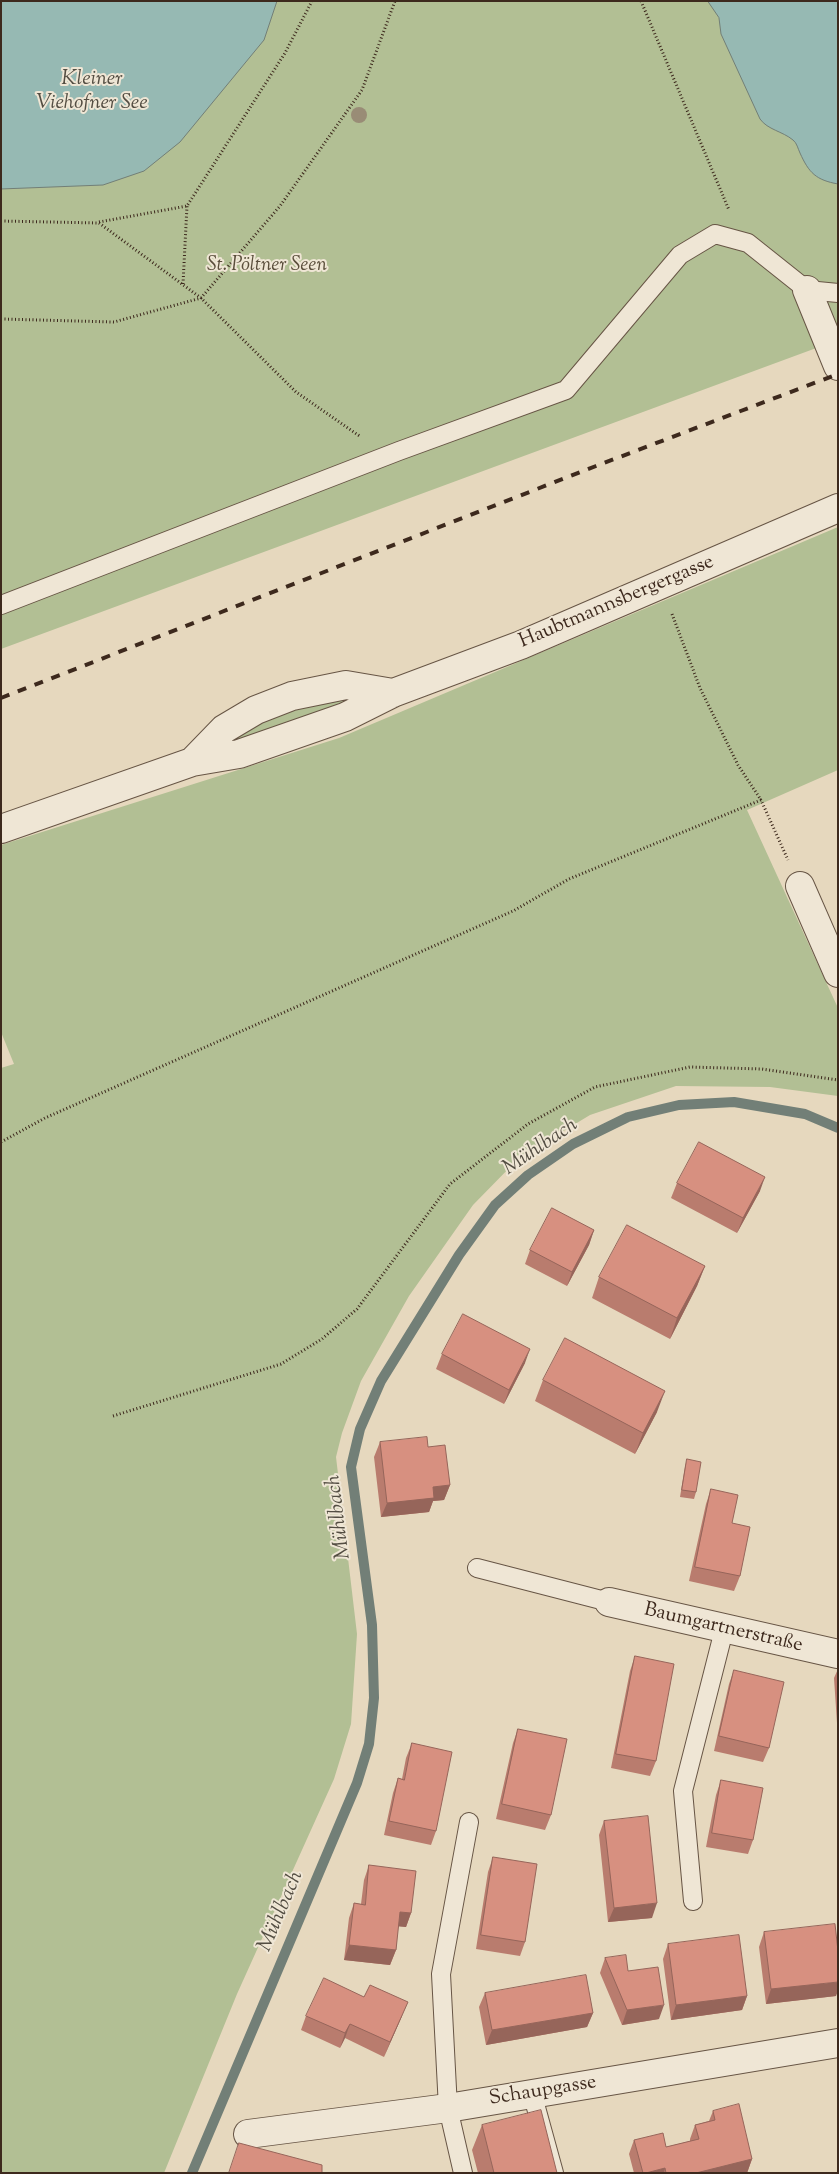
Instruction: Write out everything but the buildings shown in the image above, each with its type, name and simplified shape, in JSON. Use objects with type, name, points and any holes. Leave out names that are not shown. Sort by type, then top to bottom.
[{"type":"street","points":[[807,290],[838,366]]},
{"type":"street","name":"Haubtmannsbergergasse","points":[[1,830],[192,762],[239,754],[345,717],[394,693],[521,644],[838,508]]},
{"type":"street","name":"Haubtmannsbergergasse","points":[[192,762],[224,728],[256,710],[292,696],[346,685],[394,693]]},
{"type":"street","points":[[800,886],[838,973]]},
{"type":"street","name":"Baumgartnerstraße","points":[[609,1602],[724,1630],[838,1654]]},
{"type":"street","name":"Schaupgasse","points":[[248,2134],[448,2108],[838,2043]]},
{"type":"lane","points":[[1,605],[399,451],[566,390],[680,255],[715,234],[748,243],[807,290],[838,293]]},
{"type":"lane","points":[[477,1568],[609,1602]]},
{"type":"lane","points":[[693,1901],[683,1791],[724,1630]]},
{"type":"lane","points":[[463,2173],[448,2108],[441,1974],[469,1822]]},
{"type":"lane","points":[[532,2093],[554,2173]]},
{"type":"path","points":[[182,285],[187,206],[285,53],[312,1]]},
{"type":"path","points":[[1,319],[114,322],[201,298],[280,206],[362,90],[395,1]]},
{"type":"path","points":[[641,1],[725,202],[748,243]]},
{"type":"path","points":[[1,221],[98,222],[187,206]]},
{"type":"path","points":[[98,222],[201,298],[296,392],[364,439],[399,451]]},
{"type":"path","points":[[659,585],[682,637],[700,688],[738,765],[761,800],[800,886]]},
{"type":"path","points":[[1,1142],[45,1118],[513,911],[569,879],[761,800]]},
{"type":"path","points":[[113,1416],[281,1364],[322,1339],[357,1309],[450,1184],[528,1124],[596,1087],[690,1067],[762,1069],[838,1080]]},
{"type":"green space","name":"St. Pöltner Seen","points":[[1,1],[838,1],[838,340],[1,649]]},
{"type":"green space","points":[[838,527],[838,770],[747,810],[838,1008],[838,1096],[770,1087],[676,1086],[590,1115],[519,1158],[473,1205],[409,1296],[361,1381],[342,1433],[336,1457],[357,1634],[351,1724],[334,1779],[237,1994],[164,2173],[1,2173],[1,1068],[14,1064],[1,1032],[1,845],[339,738]]},
{"type":"green space","points":[[345,697],[347,702],[236,741],[234,737],[280,710]]},
{"type":"water","name":"Kleiner Viehofner See","points":[[1,1],[277,1],[264,40],[180,142],[144,171],[103,185],[1,189]]},
{"type":"water","points":[[708,1],[838,1],[838,184],[814,175],[794,141],[767,126],[760,119],[721,34],[719,18]]},
{"type":"waterway","name":"Mühlbach","points":[[192,2173],[357,1783],[369,1744],[374,1698],[372,1625],[351,1467],[360,1429],[381,1381],[459,1255],[495,1205],[528,1175],[573,1144],[628,1117],[679,1105],[734,1102],[805,1114],[838,1128]]},
{"type":"railway","points":[[1,698],[596,466],[838,374]]}]
